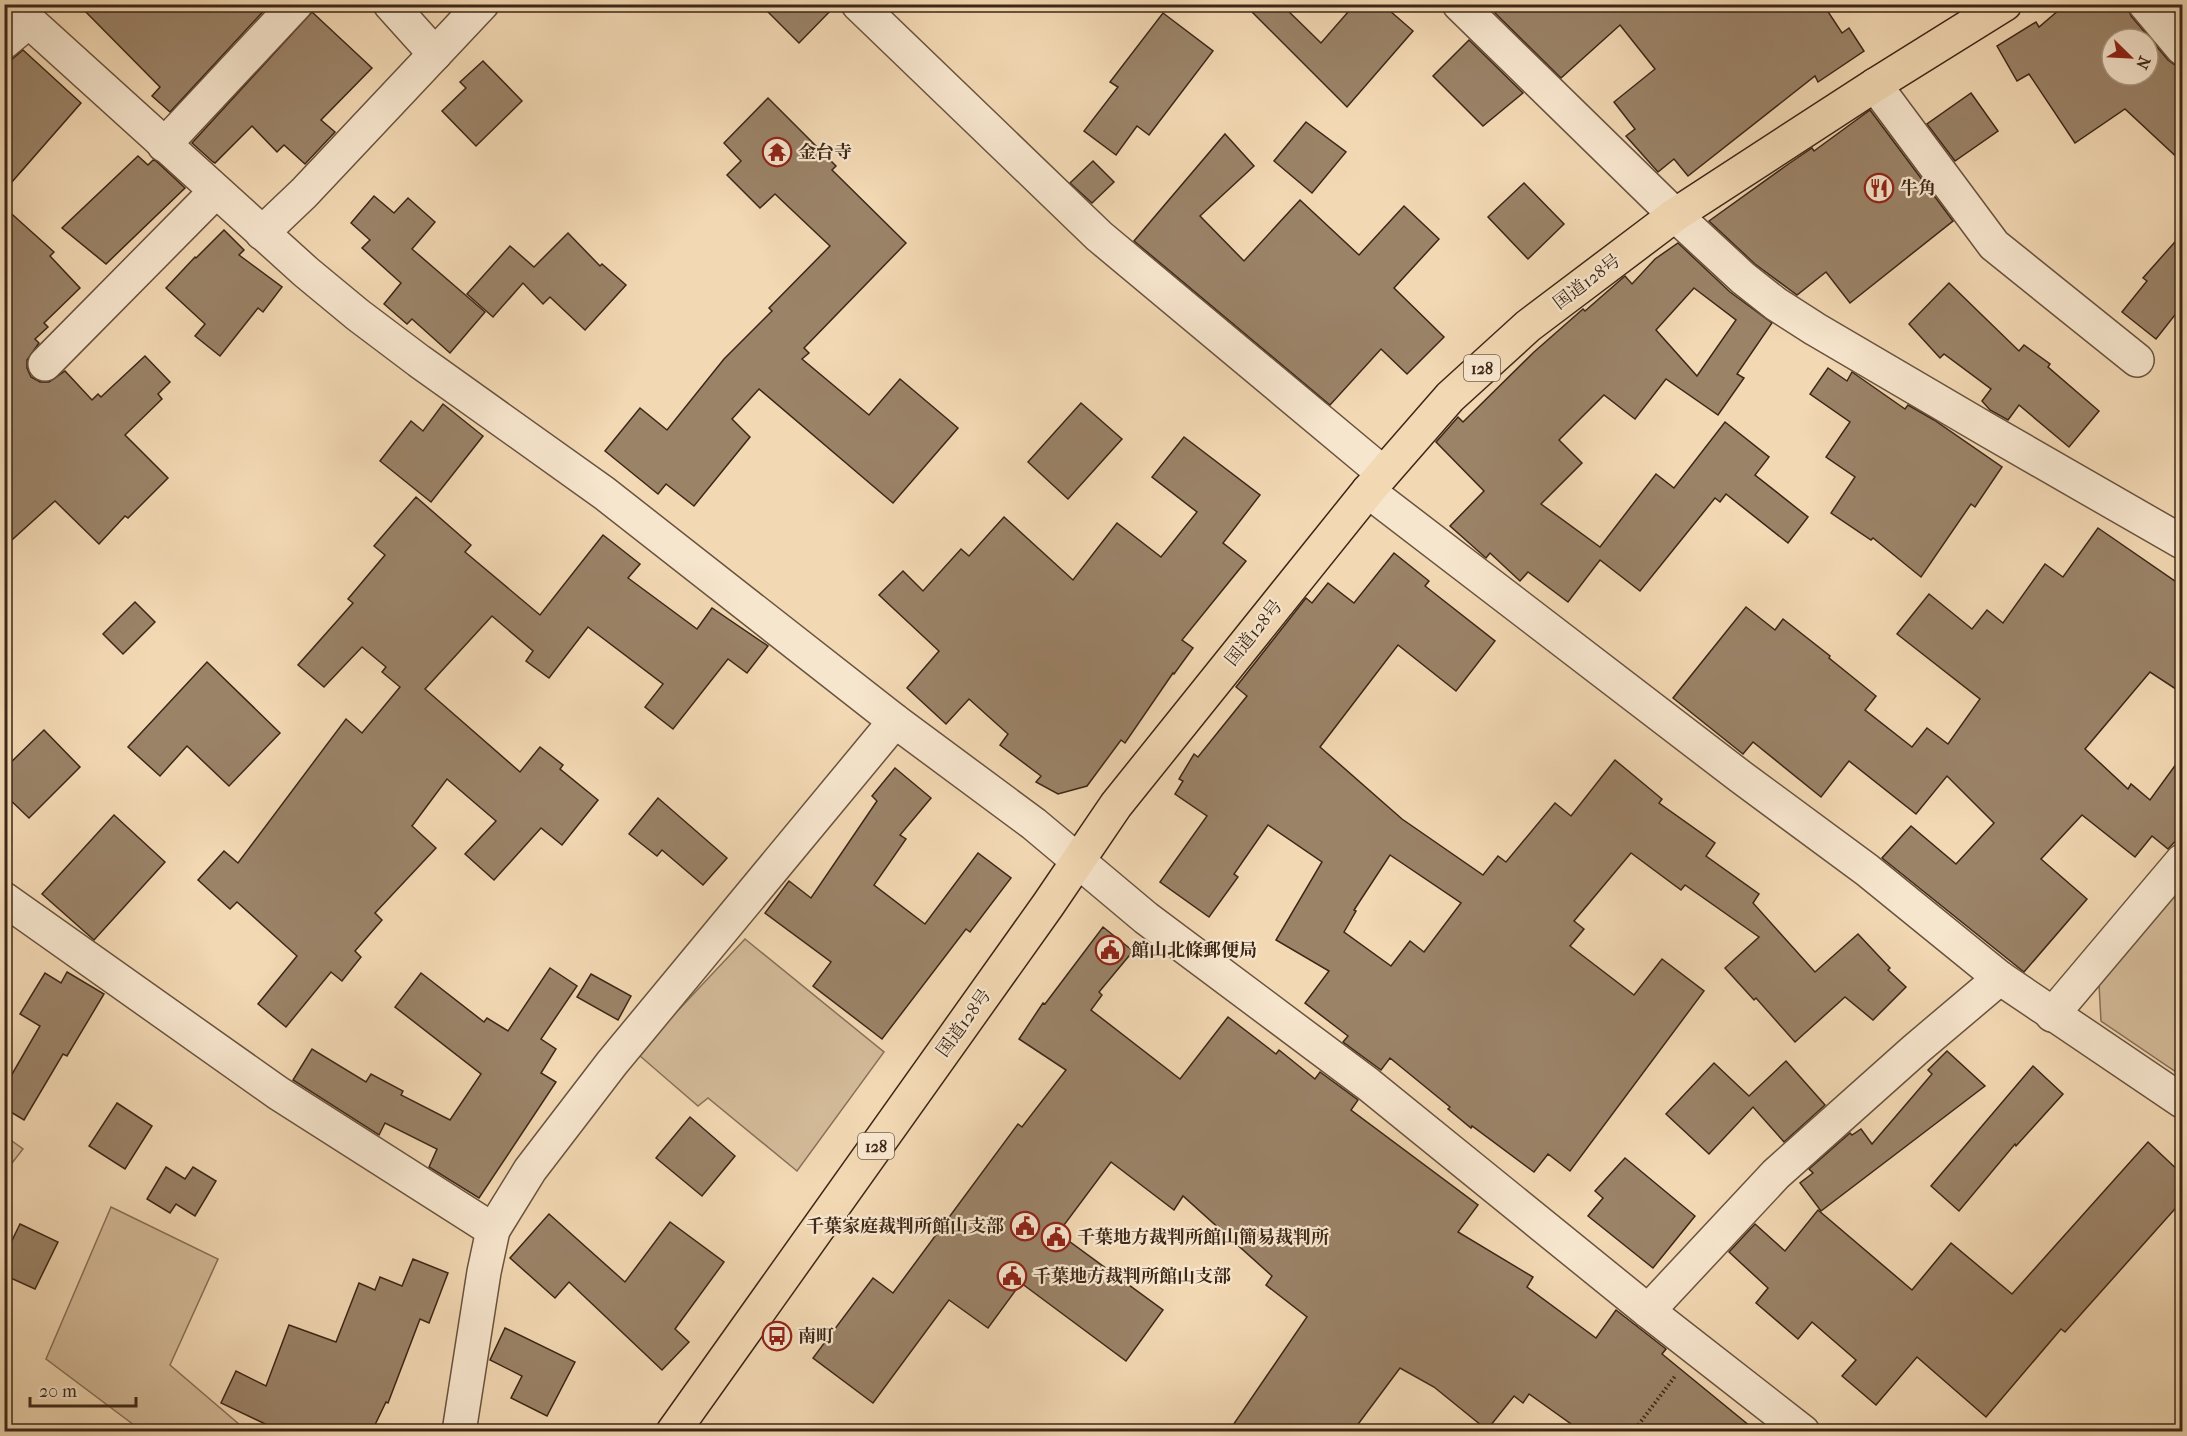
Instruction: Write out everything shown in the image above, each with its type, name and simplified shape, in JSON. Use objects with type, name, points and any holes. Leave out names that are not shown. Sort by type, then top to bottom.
[{"type":"highway","name":"国道128号","points":[[673,1431],[1116,805],[1375,482],[1450,397],[1520,334],[1675,215],[2005,4]]},
{"type":"street","points":[[164,145],[296,4]]},
{"type":"street","points":[[390,4],[435,54]]},
{"type":"street","points":[[262,233],[304,194],[482,4]]},
{"type":"street","points":[[858,4],[1099,236],[1467,566],[1741,777],[1867,870],[2000,978],[2052,1016],[2182,1101]]},
{"type":"street","points":[[1459,4],[1675,215],[1743,278],[1776,304],[1815,329],[2182,542]]},
{"type":"street","points":[[2145,4],[2182,48]]},
{"type":"street","points":[[14,23],[164,145],[306,272],[401,348],[604,493],[895,721],[1034,824],[1146,918],[1368,1084],[1648,1311],[1803,1431]]},
{"type":"street","points":[[1875,85],[1995,245],[2137,360]]},
{"type":"street","points":[[45,364],[216,191]]},
{"type":"street","points":[[459,1431],[484,1272],[493,1230],[530,1170],[612,1062],[895,721]]},
{"type":"street","points":[[2052,1016],[2182,861]]},
{"type":"street","points":[[4,899],[278,1093],[493,1230]]},
{"type":"street","points":[[1648,1311],[1776,1174],[1916,1049],[2000,978]]},
{"type":"path","points":[[1633,1431],[1696,1348]]},
{"type":"shaded area","points":[[2182,882],[2182,1076],[2101,1021],[2099,984]]},
{"type":"shaded area","points":[[745,939],[884,1052],[797,1171],[708,1098],[698,1106],[640,1056],[670,1019]]},
{"type":"shaded area","points":[[5,1136],[23,1149],[5,1172]]},
{"type":"shaded area","points":[[111,1207],[218,1259],[170,1365],[247,1431],[142,1431],[46,1359]]},
{"type":"building","points":[[78,4],[270,4],[170,112],[152,96],[160,87]]},
{"type":"building","points":[[760,4],[837,4],[799,43]]},
{"type":"building","points":[[1253,4],[1281,4],[1321,43],[1355,4],[1382,4],[1413,31],[1347,107],[1249,9]]},
{"type":"building","points":[[1503,4],[1823,4],[1842,33],[1849,28],[1864,51],[1818,82],[1815,76],[1688,176],[1674,159],[1658,172],[1626,136],[1635,129],[1614,102],[1655,69],[1620,25],[1561,78],[1495,13]]},
{"type":"building","points":[[2066,4],[2127,4],[2131,16],[2140,27],[2100,27],[2100,87],[2160,87],[2160,50],[2175,65],[2182,66],[2182,162],[2125,109],[2075,143],[2029,74],[2017,81],[1997,46],[2036,22],[2039,27]]},
{"type":"building","points":[[2170,4],[2182,4],[2182,19]]},
{"type":"building","points":[[312,12],[372,68],[321,120],[335,132],[305,164],[284,145],[277,152],[252,126],[215,163],[213,162],[192,143]]},
{"type":"building","points":[[1163,13],[1213,51],[1149,135],[1137,126],[1116,155],[1084,131],[1118,87],[1110,82]]},
{"type":"building","points":[[1469,40],[1523,93],[1483,126],[1433,76]]},
{"type":"building","points":[[23,50],[81,103],[4,191],[4,66]]},
{"type":"building","points":[[483,61],[522,101],[476,146],[442,111],[466,88],[460,82]]},
{"type":"building","points":[[1971,93],[1998,131],[1955,161],[1927,124]]},
{"type":"building","points":[[768,98],[836,166],[832,170],[906,243],[804,348],[809,353],[802,359],[869,415],[900,379],[958,428],[893,503],[759,389],[732,419],[750,437],[694,506],[666,484],[658,494],[605,451],[640,408],[667,430],[724,359],[772,311],[769,308],[830,246],[775,194],[760,208],[727,175],[741,161],[724,143]]},
{"type":"building","points":[[1870,110],[1953,221],[1850,303],[1826,272],[1797,295],[1755,264],[1709,221],[1812,148],[1814,151]]},
{"type":"building","points":[[1306,122],[1346,152],[1312,193],[1274,161]]},
{"type":"building","points":[[1225,134],[1254,166],[1200,216],[1244,261],[1300,200],[1359,255],[1404,206],[1439,239],[1394,288],[1444,337],[1407,374],[1381,349],[1330,405],[1134,241]]},
{"type":"building","points":[[138,156],[148,165],[153,160],[156,161],[185,188],[106,264],[62,228]]},
{"type":"building","points":[[1093,161],[1114,182],[1092,203],[1070,183]]},
{"type":"building","points":[[1524,183],[1564,224],[1528,259],[1488,217]]},
{"type":"building","points":[[374,196],[394,213],[408,198],[435,222],[412,249],[485,312],[450,353],[412,319],[407,324],[384,304],[401,283],[362,248],[370,240],[351,223]]},
{"type":"building","points":[[4,207],[54,252],[50,256],[80,288],[44,323],[48,327],[35,339],[39,343],[27,360],[27,368],[31,377],[40,382],[49,382],[65,371],[92,400],[98,394],[101,397],[145,356],[170,382],[158,394],[162,399],[125,435],[168,478],[128,518],[125,516],[99,544],[55,501],[4,547]]},
{"type":"building","points":[[224,230],[244,250],[239,255],[282,287],[263,312],[258,308],[220,356],[195,336],[205,324],[166,288]]},
{"type":"building","points":[[568,233],[600,266],[602,264],[626,285],[585,330],[550,297],[543,304],[523,283],[493,317],[467,294],[510,246],[534,267]]},
{"type":"building","points":[[2182,234],[2182,306],[2156,339],[2122,312],[2147,281],[2143,278]]},
{"type":"building","points":[[1678,243],[1730,292],[1772,323],[1737,374],[1744,378],[1718,415],[1666,379],[1635,419],[1604,395],[1559,440],[1582,463],[1541,504],[1600,547],[1656,474],[1674,488],[1725,422],[1769,457],[1755,475],[1808,517],[1788,543],[1726,494],[1720,502],[1715,498],[1640,591],[1600,560],[1568,602],[1528,572],[1520,581],[1490,553],[1486,558],[1450,526],[1484,491],[1436,442],[1458,417],[1463,422],[1534,352],[1583,309],[1585,311],[1625,276],[1632,284],[1655,259]],"holes":[[[1694,288],[1736,320],[1697,376],[1656,330]]]},
{"type":"building","points":[[1949,283],[2019,351],[2024,345],[2050,364],[2048,367],[2099,411],[2069,447],[2019,405],[2008,420],[1990,410],[1982,401],[1991,389],[1944,354],[1940,358],[1909,324]]},
{"type":"building","points":[[1828,368],[1847,381],[1852,372],[1905,409],[1908,405],[1934,420],[2002,467],[1975,507],[1971,504],[1921,577],[1873,538],[1871,540],[1831,513],[1855,477],[1826,457],[1850,422],[1810,394]]},
{"type":"building","points":[[1081,403],[1122,439],[1068,499],[1028,462]]},
{"type":"building","points":[[443,404],[483,436],[431,502],[380,461],[411,421],[423,431]]},
{"type":"building","points":[[1184,437],[1260,495],[1223,543],[1246,561],[1182,640],[1193,648],[1125,743],[1121,740],[1087,786],[1058,794],[1036,782],[1041,776],[1000,745],[1008,734],[969,699],[946,724],[907,688],[939,651],[879,595],[903,571],[923,591],[961,549],[969,556],[1004,517],[1073,580],[1117,523],[1161,557],[1197,512],[1152,477]]},
{"type":"building","points":[[416,497],[471,545],[465,552],[540,615],[603,535],[640,564],[628,578],[697,629],[712,608],[768,646],[747,673],[728,659],[673,729],[645,707],[663,684],[588,627],[549,678],[526,661],[533,651],[492,616],[425,689],[520,772],[540,747],[563,765],[560,769],[598,800],[562,845],[541,828],[494,880],[465,854],[496,821],[447,779],[412,826],[436,848],[375,913],[382,920],[355,951],[361,957],[342,981],[331,972],[286,1027],[258,1004],[297,956],[237,902],[230,909],[198,880],[224,851],[238,863],[346,719],[362,733],[400,687],[382,672],[386,667],[362,647],[324,687],[298,665],[353,603],[348,599],[385,555],[374,546]]},
{"type":"building","points":[[2098,528],[2182,586],[2182,693],[2150,672],[2085,749],[2128,789],[2131,784],[2150,800],[2182,756],[2182,834],[2168,849],[2152,836],[2135,857],[2082,815],[2041,859],[2087,899],[2024,972],[1882,858],[1911,826],[1956,864],[1994,823],[1947,776],[1916,814],[1849,761],[1821,797],[1753,742],[1743,754],[1673,698],[1746,607],[1775,630],[1783,619],[1830,656],[1829,658],[1876,696],[1865,710],[1912,747],[1927,728],[1948,744],[1980,699],[1897,634],[1929,594],[1972,629],[1987,610],[2003,623],[2045,564],[2063,577]]},
{"type":"building","points":[[1394,553],[1429,581],[1425,586],[1495,641],[1456,691],[1398,645],[1320,747],[1402,819],[1483,875],[1498,856],[1506,862],[1555,803],[1571,816],[1615,760],[1662,799],[1659,803],[1715,843],[1706,856],[1759,894],[1753,903],[1815,972],[1858,934],[1890,968],[1888,970],[1906,987],[1873,1020],[1845,997],[1795,1042],[1756,998],[1754,1000],[1725,968],[1759,937],[1685,885],[1681,890],[1631,853],[1574,921],[1584,929],[1570,946],[1634,995],[1662,959],[1704,991],[1570,1171],[1548,1154],[1534,1172],[1472,1126],[1471,1128],[1448,1109],[1450,1107],[1390,1058],[1381,1070],[1343,1042],[1348,1036],[1305,1003],[1329,971],[1276,940],[1322,862],[1268,825],[1234,874],[1238,877],[1209,917],[1160,882],[1207,816],[1175,794],[1183,781],[1179,779],[1194,754],[1198,757],[1247,696],[1236,687],[1306,598],[1312,603],[1328,583],[1354,603]],"holes":[[[1390,855],[1461,903],[1424,952],[1410,941],[1391,966],[1344,932],[1356,911],[1354,910]]]},
{"type":"building","points":[[135,602],[155,622],[123,654],[103,634]]},
{"type":"building","points":[[207,662],[280,733],[229,786],[187,746],[160,776],[128,747]]},
{"type":"building","points":[[44,730],[80,767],[29,818],[4,794],[4,769]]},
{"type":"building","points":[[895,768],[931,798],[900,835],[906,839],[874,885],[925,924],[978,853],[1011,878],[970,932],[966,929],[882,1039],[813,986],[831,962],[765,913],[789,881],[811,898],[877,801],[872,796]]},
{"type":"building","points":[[658,798],[727,858],[703,885],[662,850],[657,856],[629,834]]},
{"type":"building","points":[[114,815],[165,862],[94,940],[42,894]]},
{"type":"building","points":[[1103,927],[1133,951],[1099,992],[1102,995],[1091,1010],[1180,1079],[1228,1017],[1276,1054],[1279,1050],[1315,1079],[1320,1072],[1358,1100],[1351,1110],[1478,1205],[1458,1232],[1533,1277],[1527,1287],[1596,1338],[1616,1310],[1666,1349],[1662,1354],[1756,1431],[1581,1431],[1529,1394],[1523,1403],[1514,1396],[1487,1430],[1434,1387],[1400,1368],[1353,1431],[1229,1431],[1307,1317],[1266,1285],[1272,1276],[1183,1196],[1174,1210],[1111,1162],[1058,1233],[1163,1310],[1126,1361],[1021,1283],[988,1328],[949,1300],[873,1403],[813,1358],[873,1278],[893,1293],[1018,1124],[1022,1127],[1066,1070],[1019,1039],[1043,1003],[1045,1004]]},
{"type":"building","points":[[550,968],[577,986],[541,1039],[556,1049],[541,1073],[556,1082],[479,1198],[429,1167],[437,1149],[385,1123],[379,1135],[293,1080],[312,1049],[366,1082],[371,1074],[403,1091],[401,1095],[450,1120],[481,1074],[395,1007],[421,973],[484,1022],[487,1018],[508,1031]]},
{"type":"building","points":[[67,972],[104,994],[67,1056],[63,1054],[24,1120],[4,1108],[4,1088],[40,1026],[20,1014],[45,973],[61,983]]},
{"type":"building","points":[[591,974],[631,996],[618,1020],[577,997]]},
{"type":"building","points":[[1947,1051],[1985,1086],[1821,1211],[1800,1183],[1813,1173],[1809,1169],[1850,1133],[1852,1135],[1861,1129],[1872,1144],[1932,1074],[1928,1070]]},
{"type":"building","points":[[1786,1061],[1825,1105],[1784,1142],[1753,1107],[1709,1154],[1666,1114],[1714,1063],[1749,1096]]},
{"type":"building","points":[[2033,1066],[2063,1094],[2016,1146],[2015,1144],[1959,1211],[1931,1186]]},
{"type":"building","points":[[117,1103],[152,1126],[125,1169],[89,1146]]},
{"type":"building","points":[[690,1117],[735,1156],[702,1196],[656,1158]]},
{"type":"building","points":[[2148,1142],[2182,1174],[2182,1201],[2065,1332],[2061,1329],[1986,1417],[1917,1357],[1876,1405],[1842,1376],[1856,1360],[1812,1322],[1798,1339],[1756,1303],[1768,1288],[1729,1252],[1755,1224],[1785,1251],[1818,1210],[1912,1290],[1951,1243],[2012,1294]]},
{"type":"building","points":[[1625,1158],[1695,1216],[1653,1268],[1588,1216],[1603,1198],[1595,1191]]},
{"type":"building","points":[[166,1167],[185,1179],[193,1167],[216,1181],[195,1216],[176,1204],[170,1213],[147,1199]]},
{"type":"building","points":[[549,1214],[625,1282],[670,1222],[724,1262],[675,1329],[689,1342],[662,1370],[569,1282],[555,1298],[510,1258]]},
{"type":"building","points":[[20,1224],[58,1242],[35,1289],[4,1275],[4,1257]]},
{"type":"building","points":[[413,1259],[448,1273],[429,1323],[420,1319],[388,1403],[386,1402],[372,1431],[280,1431],[221,1403],[236,1371],[266,1386],[289,1325],[336,1342],[359,1283],[375,1290],[380,1277],[402,1286]]},
{"type":"building","points":[[505,1328],[575,1362],[547,1416],[511,1398],[522,1376],[490,1360]]},
{"type":"place","name":"金台寺","points":[[777,152]]},
{"type":"place","name":"牛角","points":[[1879,188]]},
{"type":"place","name":"館山北條郵便局","points":[[1110,950]]},
{"type":"place","name":"千葉家庭裁判所館山支部","points":[[1025,1226]]},
{"type":"place","name":"千葉地方裁判所館山簡易裁判所","points":[[1056,1237]]},
{"type":"place","name":"千葉地方裁判所館山支部","points":[[1012,1276]]},
{"type":"place","name":"南町","points":[[777,1336]]}]
